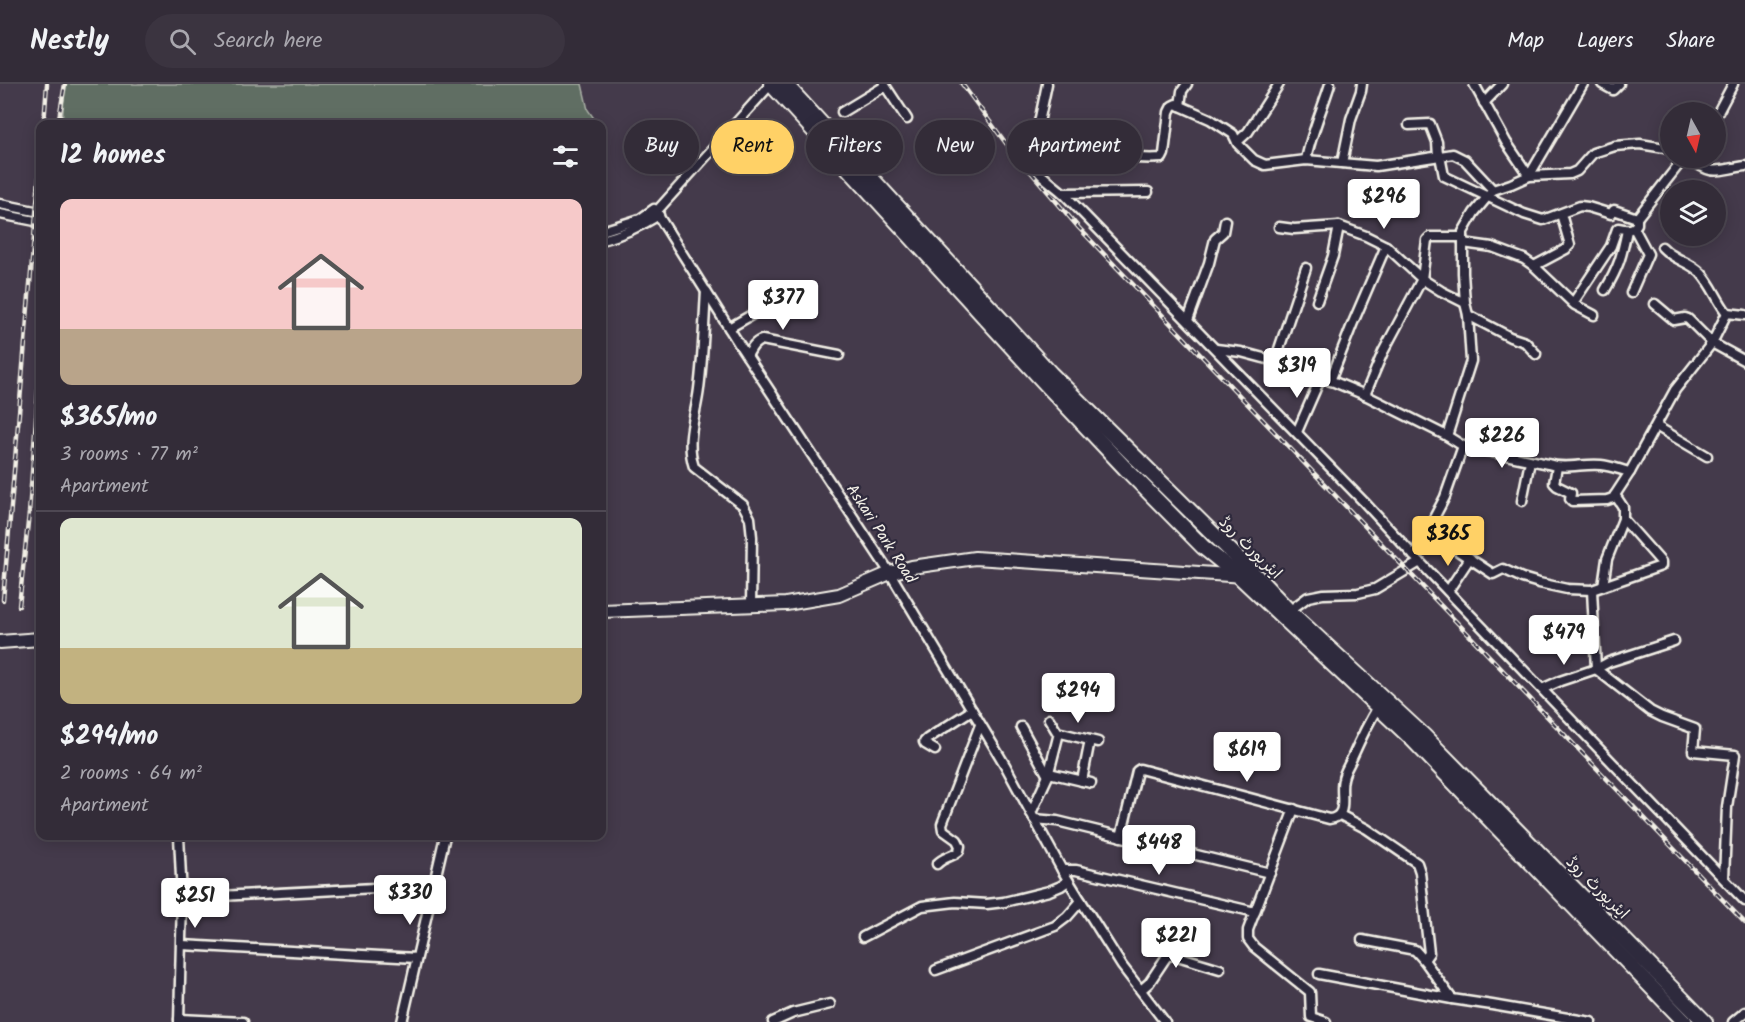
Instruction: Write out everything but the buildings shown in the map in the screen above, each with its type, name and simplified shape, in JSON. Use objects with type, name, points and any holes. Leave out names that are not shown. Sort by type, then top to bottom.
[{"type":"main road","name":"ایئرپورٹ روڈ","points":[[771,84],[1109,451],[1203,547],[1239,576],[1413,740],[1685,1022]]},
{"type":"main road","name":"ایئرپورٹ روڈ","points":[[785,84],[1051,374],[1289,611],[1424,736],[1705,1022]]},
{"type":"street","points":[[606,239],[643,225],[771,84]]},
{"type":"street","points":[[1040,120],[1047,84]]},
{"type":"street","points":[[1180,106],[1182,91],[1187,84]]},
{"type":"street","points":[[1237,142],[1248,132],[1279,84]]},
{"type":"street","points":[[1306,160],[1330,84]]},
{"type":"street","points":[[1342,163],[1351,119],[1362,84]]},
{"type":"street","points":[[1474,84],[1506,142],[1529,176]]},
{"type":"street","points":[[1484,103],[1502,84]]},
{"type":"street","points":[[1529,176],[1582,84]]},
{"type":"street","points":[[1602,84],[1613,90],[1619,84]]},
{"type":"street","points":[[1723,102],[1733,84]]},
{"type":"street","points":[[842,112],[884,85],[907,119]]},
{"type":"street","points":[[1142,157],[1162,158],[1169,112],[1176,104],[1210,119],[1233,134],[1237,142],[1254,160],[1265,165],[1306,160],[1376,166],[1453,153],[1465,160],[1491,193]]},
{"type":"street","points":[[1409,125],[1430,124],[1437,142],[1444,176],[1459,184],[1491,193],[1524,214],[1543,220],[1580,206],[1611,214],[1614,210],[1637,218]]},
{"type":"street","points":[[1447,436],[1471,361],[1465,303],[1463,232],[1474,213],[1491,193],[1529,176],[1570,174],[1577,171],[1593,153],[1616,146],[1640,144],[1660,147]]},
{"type":"street","points":[[1704,168],[1717,171],[1745,165]]},
{"type":"street","points":[[1605,290],[1617,271],[1630,229],[1637,224],[1637,218],[1680,168]]},
{"type":"street","points":[[1041,174],[1063,193],[1188,320],[1745,901]]},
{"type":"street","points":[[1063,193],[1148,192]]},
{"type":"street","points":[[0,204],[36,211]]},
{"type":"street","points":[[606,230],[656,212]]},
{"type":"street","name":"Askari Park Road","points":[[656,212],[747,356],[890,573],[1005,765],[1081,902],[1122,966],[1164,1022]]},
{"type":"street","points":[[0,214],[36,221]]},
{"type":"street","points":[[1534,266],[1570,245],[1561,214]]},
{"type":"street","points":[[1188,320],[1209,263],[1215,239],[1222,232],[1225,221]]},
{"type":"street","points":[[1279,226],[1294,229],[1339,226],[1386,246],[1422,279],[1465,303]]},
{"type":"street","points":[[1317,301],[1333,256],[1339,226]]},
{"type":"street","points":[[1573,303],[1611,246],[1618,228],[1630,229],[1648,254],[1631,292]]},
{"type":"street","points":[[1365,395],[1383,352],[1422,279],[1427,240],[1430,237],[1463,240],[1492,247],[1524,259],[1573,303],[1594,315]]},
{"type":"street","points":[[1330,381],[1386,246]]},
{"type":"street","points":[[1662,246],[1675,259],[1685,262],[1700,272],[1727,313],[1745,315]]},
{"type":"street","points":[[1275,361],[1306,268]]},
{"type":"street","points":[[705,291],[699,389],[690,439],[691,458],[694,466],[743,505],[750,518],[751,605]]},
{"type":"street","points":[[1655,304],[1674,320],[1688,319],[1712,343],[1745,361]]},
{"type":"street","points":[[729,328],[769,305]]},
{"type":"street","points":[[1557,467],[1554,483],[1571,492],[1572,501],[1613,498],[1675,390],[1712,343],[1727,313]]},
{"type":"street","points":[[1468,315],[1510,338],[1525,342],[1536,354]]},
{"type":"street","points":[[747,356],[752,346],[762,340],[839,355]]},
{"type":"street","points":[[1215,349],[1241,352],[1300,368],[1365,395],[1463,446],[1557,467],[1601,465],[1630,472]]},
{"type":"street","points":[[1296,432],[1321,377]]},
{"type":"street","points":[[1656,426],[1707,456]]},
{"type":"street","points":[[1289,611],[1308,597],[1358,593],[1375,589],[1417,559],[1423,540],[1445,497],[1463,446]]},
{"type":"street","points":[[1522,501],[1530,461]]},
{"type":"street","points":[[1603,586],[1607,559],[1623,519],[1623,507],[1615,495]]},
{"type":"street","points":[[1423,540],[1448,546],[1493,574],[1503,569],[1539,583],[1567,589],[1592,590],[1661,566],[1661,562],[1623,519]]},
{"type":"street","points":[[606,611],[786,604],[839,595],[890,573],[912,567],[975,558],[1256,576]]},
{"type":"street","points":[[1448,591],[1470,558]]},
{"type":"street","points":[[1592,590],[1596,669],[1650,711],[1695,729],[1693,751],[1739,757],[1727,807],[1724,878]]},
{"type":"street","points":[[0,642],[36,639]]},
{"type":"street","points":[[1542,689],[1609,662],[1674,641]]},
{"type":"street","points":[[1340,815],[1343,801],[1343,778],[1365,729],[1378,707]]},
{"type":"street","points":[[935,750],[924,742],[972,711]]},
{"type":"street","points":[[1021,727],[1049,774],[1087,782],[1094,741],[1059,733],[1049,719]]},
{"type":"street","points":[[937,864],[941,859],[953,856],[959,851],[960,846],[957,840],[943,830],[942,824],[980,725]]},
{"type":"street","points":[[1059,733],[1049,774],[1033,816],[1270,873]]},
{"type":"street","points":[[1121,837],[1137,771],[1140,769],[1329,819],[1340,815],[1367,829],[1417,863],[1429,953],[1424,960]]},
{"type":"street","points":[[1294,809],[1248,930],[1250,943],[1310,992],[1311,1017],[1326,1022]]},
{"type":"street","points":[[179,840],[182,945],[179,1020],[243,1022]]},
{"type":"street","points":[[402,1022],[444,840]]},
{"type":"street","points":[[1062,870],[1076,870],[1255,912]]},
{"type":"street","points":[[863,937],[922,906],[955,902],[1004,903],[1049,891],[1068,881]]},
{"type":"street","points":[[182,898],[433,885]]},
{"type":"street","points":[[936,970],[1055,926],[1081,902]]},
{"type":"street","points":[[1362,940],[1415,950],[1452,999]]},
{"type":"street","points":[[182,945],[416,958]]},
{"type":"street","points":[[1141,990],[1149,983],[1167,956],[1174,955],[1220,969]]},
{"type":"street","points":[[1319,974],[1591,1022]]},
{"type":"street","points":[[773,1022],[794,1013],[830,1004]]},
{"type":"street","points":[[1733,1022],[1745,1012]]},
{"type":"green space","points":[[65,84],[582,84],[588,110],[595,120],[62,120]]},
{"type":"railway","points":[[44,120],[47,84]]},
{"type":"railway","points":[[59,120],[65,84]]},
{"type":"railway","points":[[962,84],[1005,142],[1079,228],[1745,923]]},
{"type":"railway","points":[[3,600],[36,214]]},
{"type":"railway","points":[[19,606],[36,419]]}]
